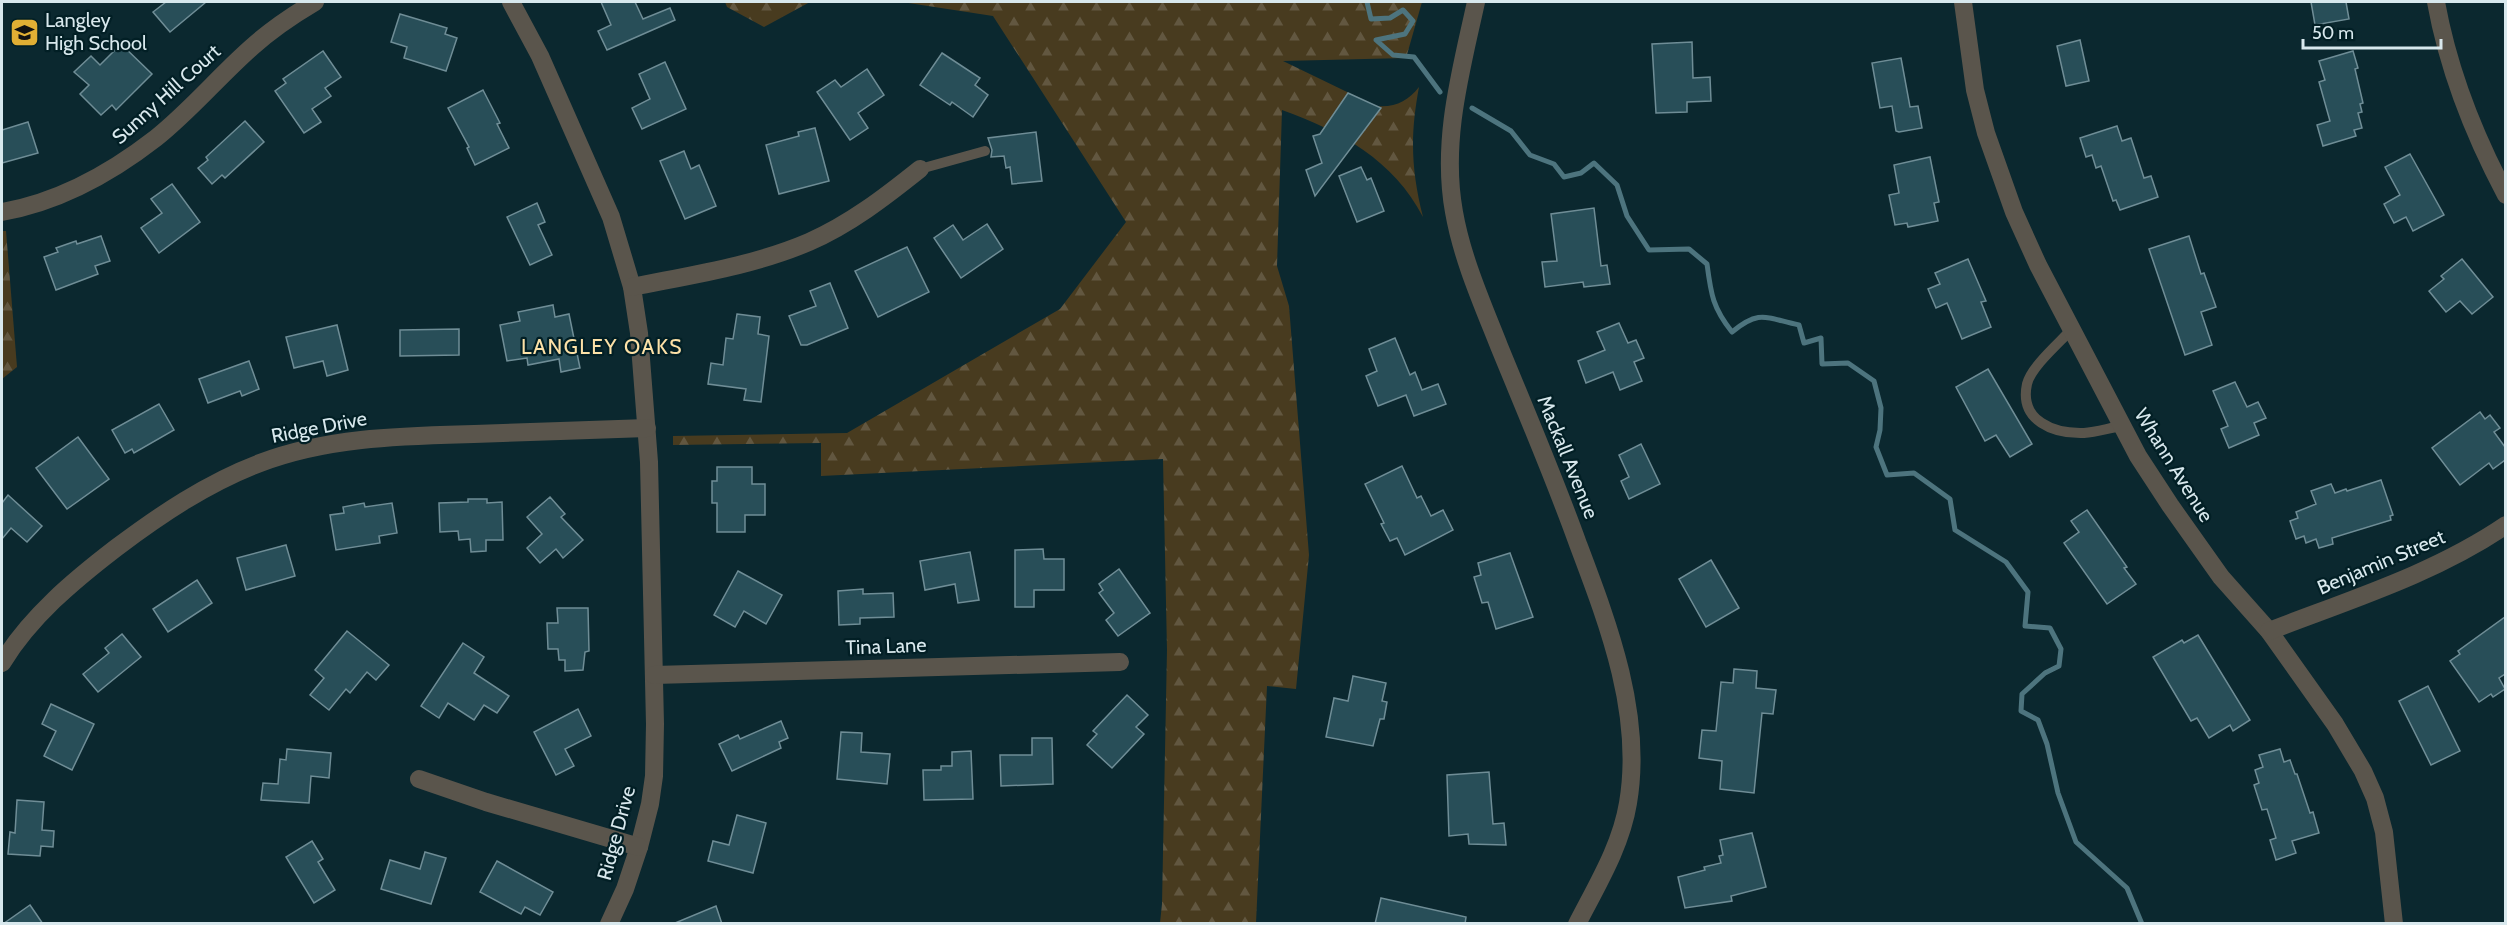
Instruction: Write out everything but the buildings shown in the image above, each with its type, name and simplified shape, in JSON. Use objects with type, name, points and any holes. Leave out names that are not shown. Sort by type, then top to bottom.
[{"type":"street","name":"Sunny Hill Court","points":[[2,212],[51,199],[87,183],[124,162],[158,136],[253,46],[286,20],[315,2]]},
{"type":"street","name":"Ridge Drive","points":[[511,2],[540,56],[591,169],[620,242],[632,287],[639,333],[647,428],[654,675],[654,776],[650,804],[639,847],[609,924]]},
{"type":"street","name":"Mackall Avenue","points":[[1476,2],[1459,80],[1450,142],[1450,180],[1454,213],[1480,299],[1560,495],[1610,628],[1620,671],[1631,740],[1632,773],[1628,806],[1607,866],[1577,924]]},
{"type":"street","name":"Whann Avenue","points":[[1963,2],[1975,90],[1986,133],[2014,212],[2121,426],[2170,505],[2221,577],[2269,631],[2335,724],[2367,780],[2384,832],[2394,924]]},
{"type":"street","points":[[2436,2],[2441,27],[2469,116],[2505,195]]},
{"type":"street","points":[[632,287],[769,257],[810,242],[846,223],[881,200],[920,169]]},
{"type":"street","name":"Ridge Drive","points":[[2,663],[39,614],[92,566],[184,500],[225,478],[260,463],[311,448],[379,438],[647,428]]},
{"type":"street","name":"Benjamin Street","points":[[2269,631],[2443,563],[2505,525]]},
{"type":"street","name":"Tina Lane","points":[[654,675],[1120,662]]},
{"type":"street","points":[[419,779],[486,802],[639,847]]},
{"type":"lane","points":[[920,169],[985,151]]},
{"type":"lane","points":[[2072,330],[2042,360],[2027,383],[2026,404],[2035,420],[2058,430],[2083,433],[2121,426]]},
{"type":"green space","points":[[725,2],[810,2],[764,27],[727,7]]},
{"type":"green space","points":[[902,2],[1422,2],[1406,58],[1283,61],[1376,106],[1400,103],[1419,87],[1414,121],[1413,152],[1423,217],[1397,179],[1363,150],[1304,118],[1282,110],[1277,266],[1289,306],[1309,555],[1296,689],[1267,686],[1256,923],[1160,923],[1167,650],[1163,459],[821,476],[821,443],[673,445],[673,436],[847,433],[1060,309],[1126,222],[993,16]]},
{"type":"green space","points":[[2,231],[6,231],[17,367],[2,379]]},
{"type":"waterway","points":[[1367,2],[1371,19],[1390,18],[1403,10],[1413,21],[1405,34],[1376,40],[1393,55],[1414,57],[1440,92]]},
{"type":"waterway","points":[[1472,108],[1511,131],[1530,155],[1554,164],[1564,177],[1581,173],[1594,163],[1617,185],[1627,216],[1649,250],[1689,249],[1707,264],[1714,301],[1732,332],[1750,320],[1764,317],[1799,325],[1804,343],[1821,338],[1822,364],[1848,363],[1874,381],[1881,408],[1880,430],[1876,447],[1887,475],[1914,473],[1950,499],[1955,530],[2006,562],[2028,592],[2025,626],[2050,628],[2061,649],[2059,666],[2045,673],[2022,694],[2021,711],[2038,720],[2047,744],[2058,793],[2076,842],[2127,888],[2142,924]]},
{"type":"place","name":"Langley High School","points":[[24,32]]},
{"type":"district","name":"LANGLEY OAKS","points":[[602,347]]}]
